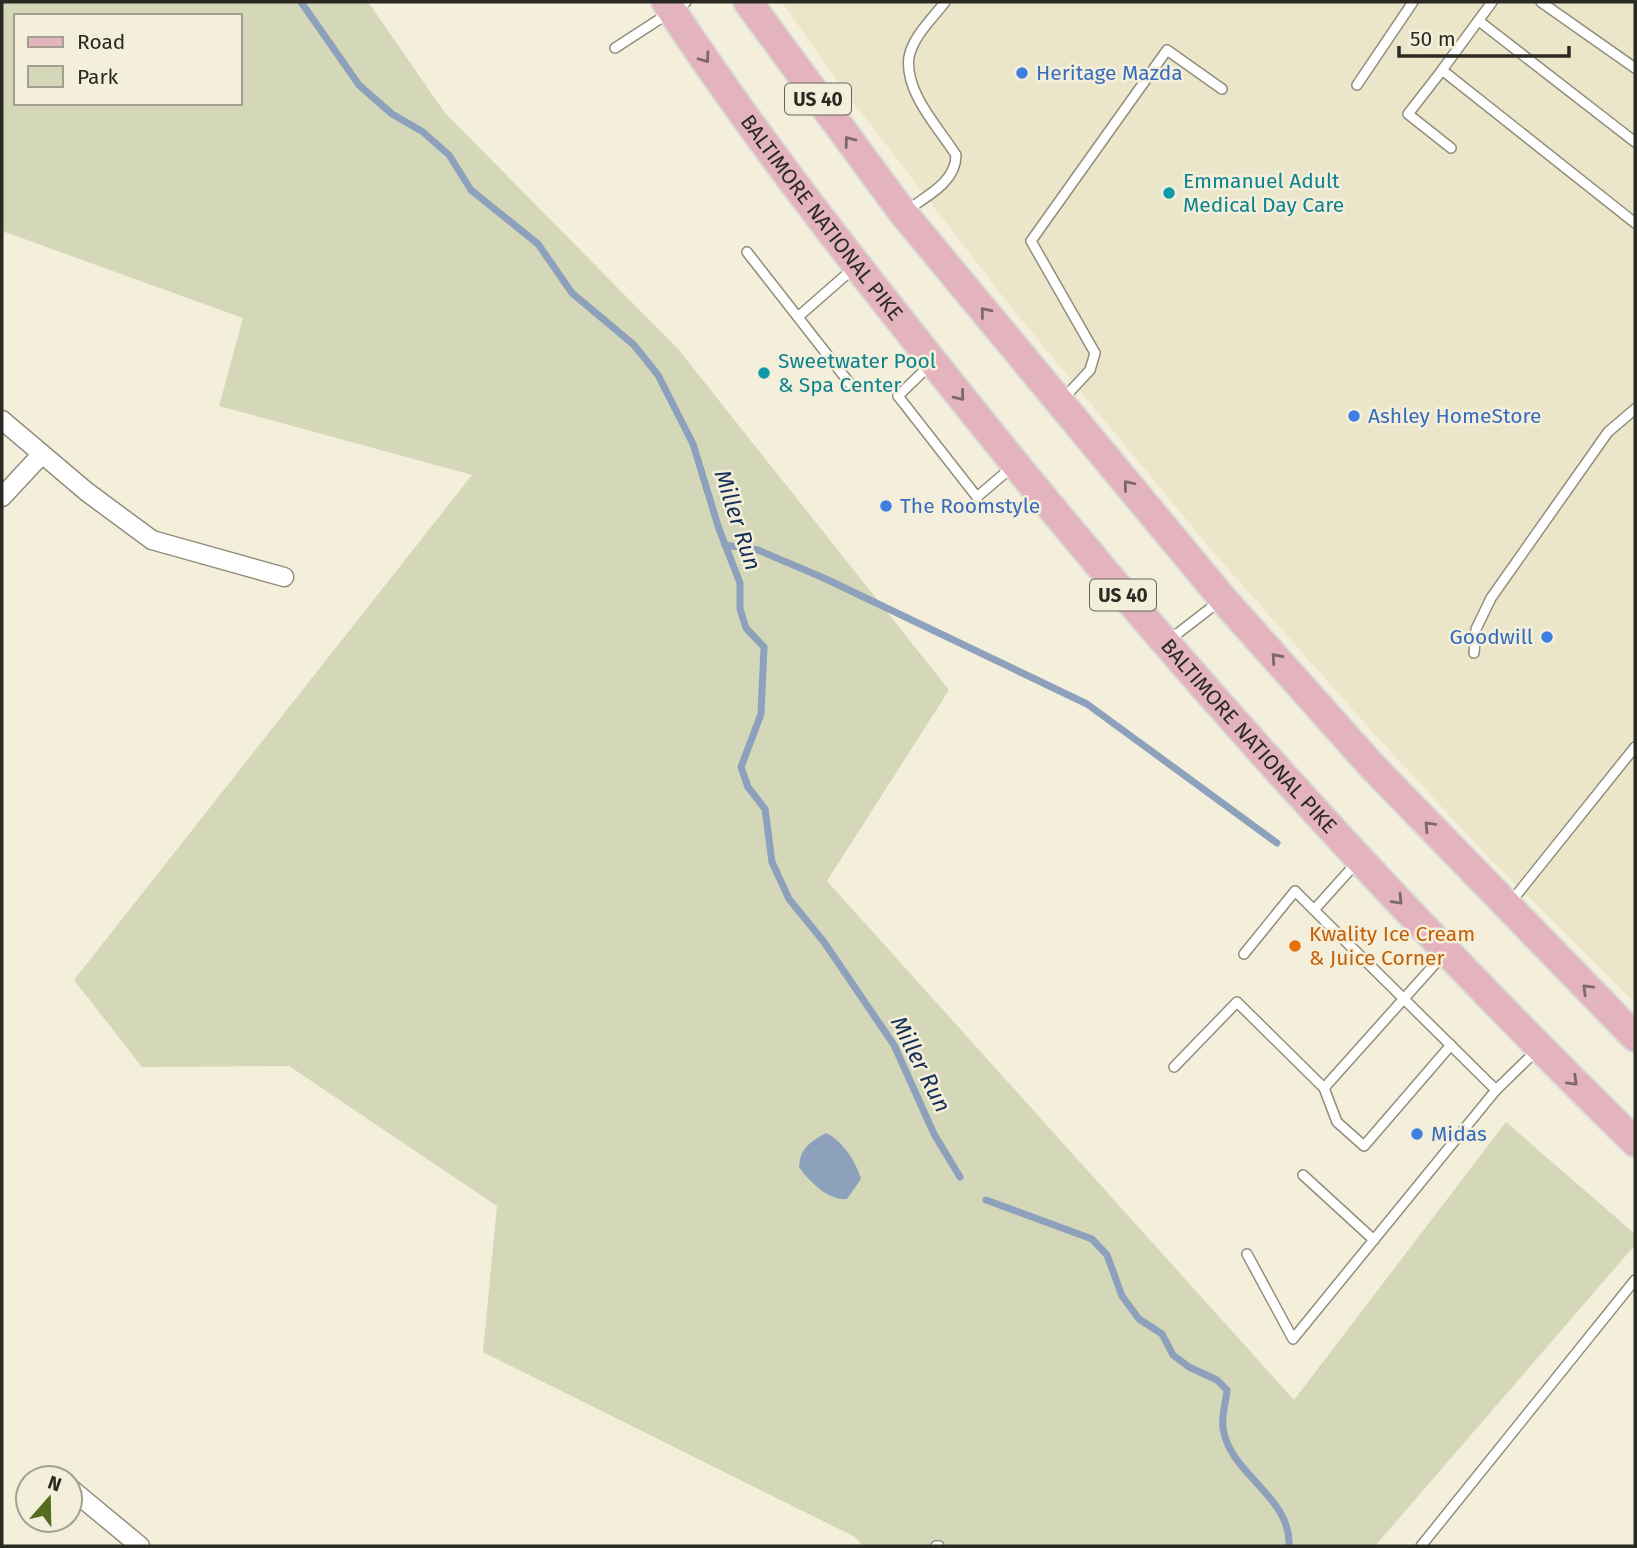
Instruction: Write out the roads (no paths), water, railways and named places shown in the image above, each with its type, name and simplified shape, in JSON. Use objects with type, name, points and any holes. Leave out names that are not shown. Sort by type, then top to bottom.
[{"type":"main road","name":"US 40","points":[[748,2],[903,213],[1223,599],[1371,765],[1635,1037]]},
{"type":"main road","name":"BALTIMORE NATIONAL PIKE","points":[[675,5],[856,266],[1164,644],[1359,860],[1635,1142]]},
{"type":"street","points":[[2,421],[117,516],[152,540],[284,578]]},
{"type":"street","points":[[2,497],[42,454]]},
{"type":"street","points":[[84,1500],[140,1546]]},
{"type":"lane","points":[[903,213],[937,189],[956,167],[956,155],[914,90],[909,72],[909,56],[917,38],[945,2]]},
{"type":"lane","points":[[1357,85],[1413,2]]},
{"type":"lane","points":[[1451,148],[1408,114],[1492,2]]},
{"type":"lane","points":[[1541,2],[1635,68]]},
{"type":"lane","points":[[615,48],[675,5]]},
{"type":"lane","points":[[1479,20],[1635,142]]},
{"type":"lane","points":[[1059,403],[1090,370],[1095,353],[1031,241],[1167,50],[1222,89]]},
{"type":"lane","points":[[1443,69],[1635,223]]},
{"type":"lane","points":[[747,252],[851,385]]},
{"type":"lane","points":[[799,316],[856,266]]},
{"type":"lane","points":[[933,362],[898,396],[976,497],[1016,465]]},
{"type":"lane","points":[[1474,653],[1476,629],[1491,598],[1608,432],[1635,409]]},
{"type":"lane","points":[[1164,644],[1223,599]]},
{"type":"lane","points":[[1506,907],[1633,754]]},
{"type":"lane","points":[[1314,910],[1359,860]]},
{"type":"lane","points":[[1244,954],[1295,891],[1496,1090]]},
{"type":"lane","points":[[1324,1088],[1447,951]]},
{"type":"lane","points":[[1174,1067],[1237,1002],[1324,1088],[1337,1122],[1364,1146],[1451,1045]]},
{"type":"lane","points":[[1247,1254],[1293,1339],[1496,1090],[1540,1047]]},
{"type":"lane","points":[[1303,1175],[1374,1240]]},
{"type":"lane","points":[[1420,1546],[1635,1280]]},
{"type":"water","points":[[826,1133],[848,1152],[861,1179],[847,1199],[826,1193],[799,1167],[801,1155],[807,1146]]},
{"type":"waterway","name":"Miller Run","points":[[301,2],[359,85],[392,114],[423,132],[449,155],[471,190],[538,244],[572,293],[634,345],[658,375],[693,444],[719,529],[740,583],[740,609],[746,628],[764,647],[761,714],[741,767],[748,787],[765,809],[772,862],[789,899],[824,942],[894,1045],[934,1134],[960,1177]]},
{"type":"waterway","points":[[725,545],[758,550],[826,579],[1087,704],[1277,843]]},
{"type":"waterway","name":"Miller Run","points":[[986,1200],[1092,1239],[1107,1255],[1122,1296],[1139,1319],[1162,1334],[1173,1355],[1189,1367],[1217,1380],[1227,1390],[1223,1428],[1228,1444],[1236,1459],[1281,1513],[1289,1546]]},
{"type":"place","name":"Heritage Mazda","points":[[1022,73]]},
{"type":"place","name":"Emmanuel Adult Medical Day Care","points":[[1169,193]]},
{"type":"place","name":"Sweetwater Pool & Spa Center","points":[[764,373]]},
{"type":"place","name":"Ashley HomeStore","points":[[1354,416]]},
{"type":"place","name":"The Roomstyle","points":[[886,506]]},
{"type":"place","name":"Goodwill","points":[[1547,637]]},
{"type":"place","name":"Kwality Ice Cream & Juice Corner","points":[[1295,946]]},
{"type":"place","name":"Midas","points":[[1417,1134]]}]
